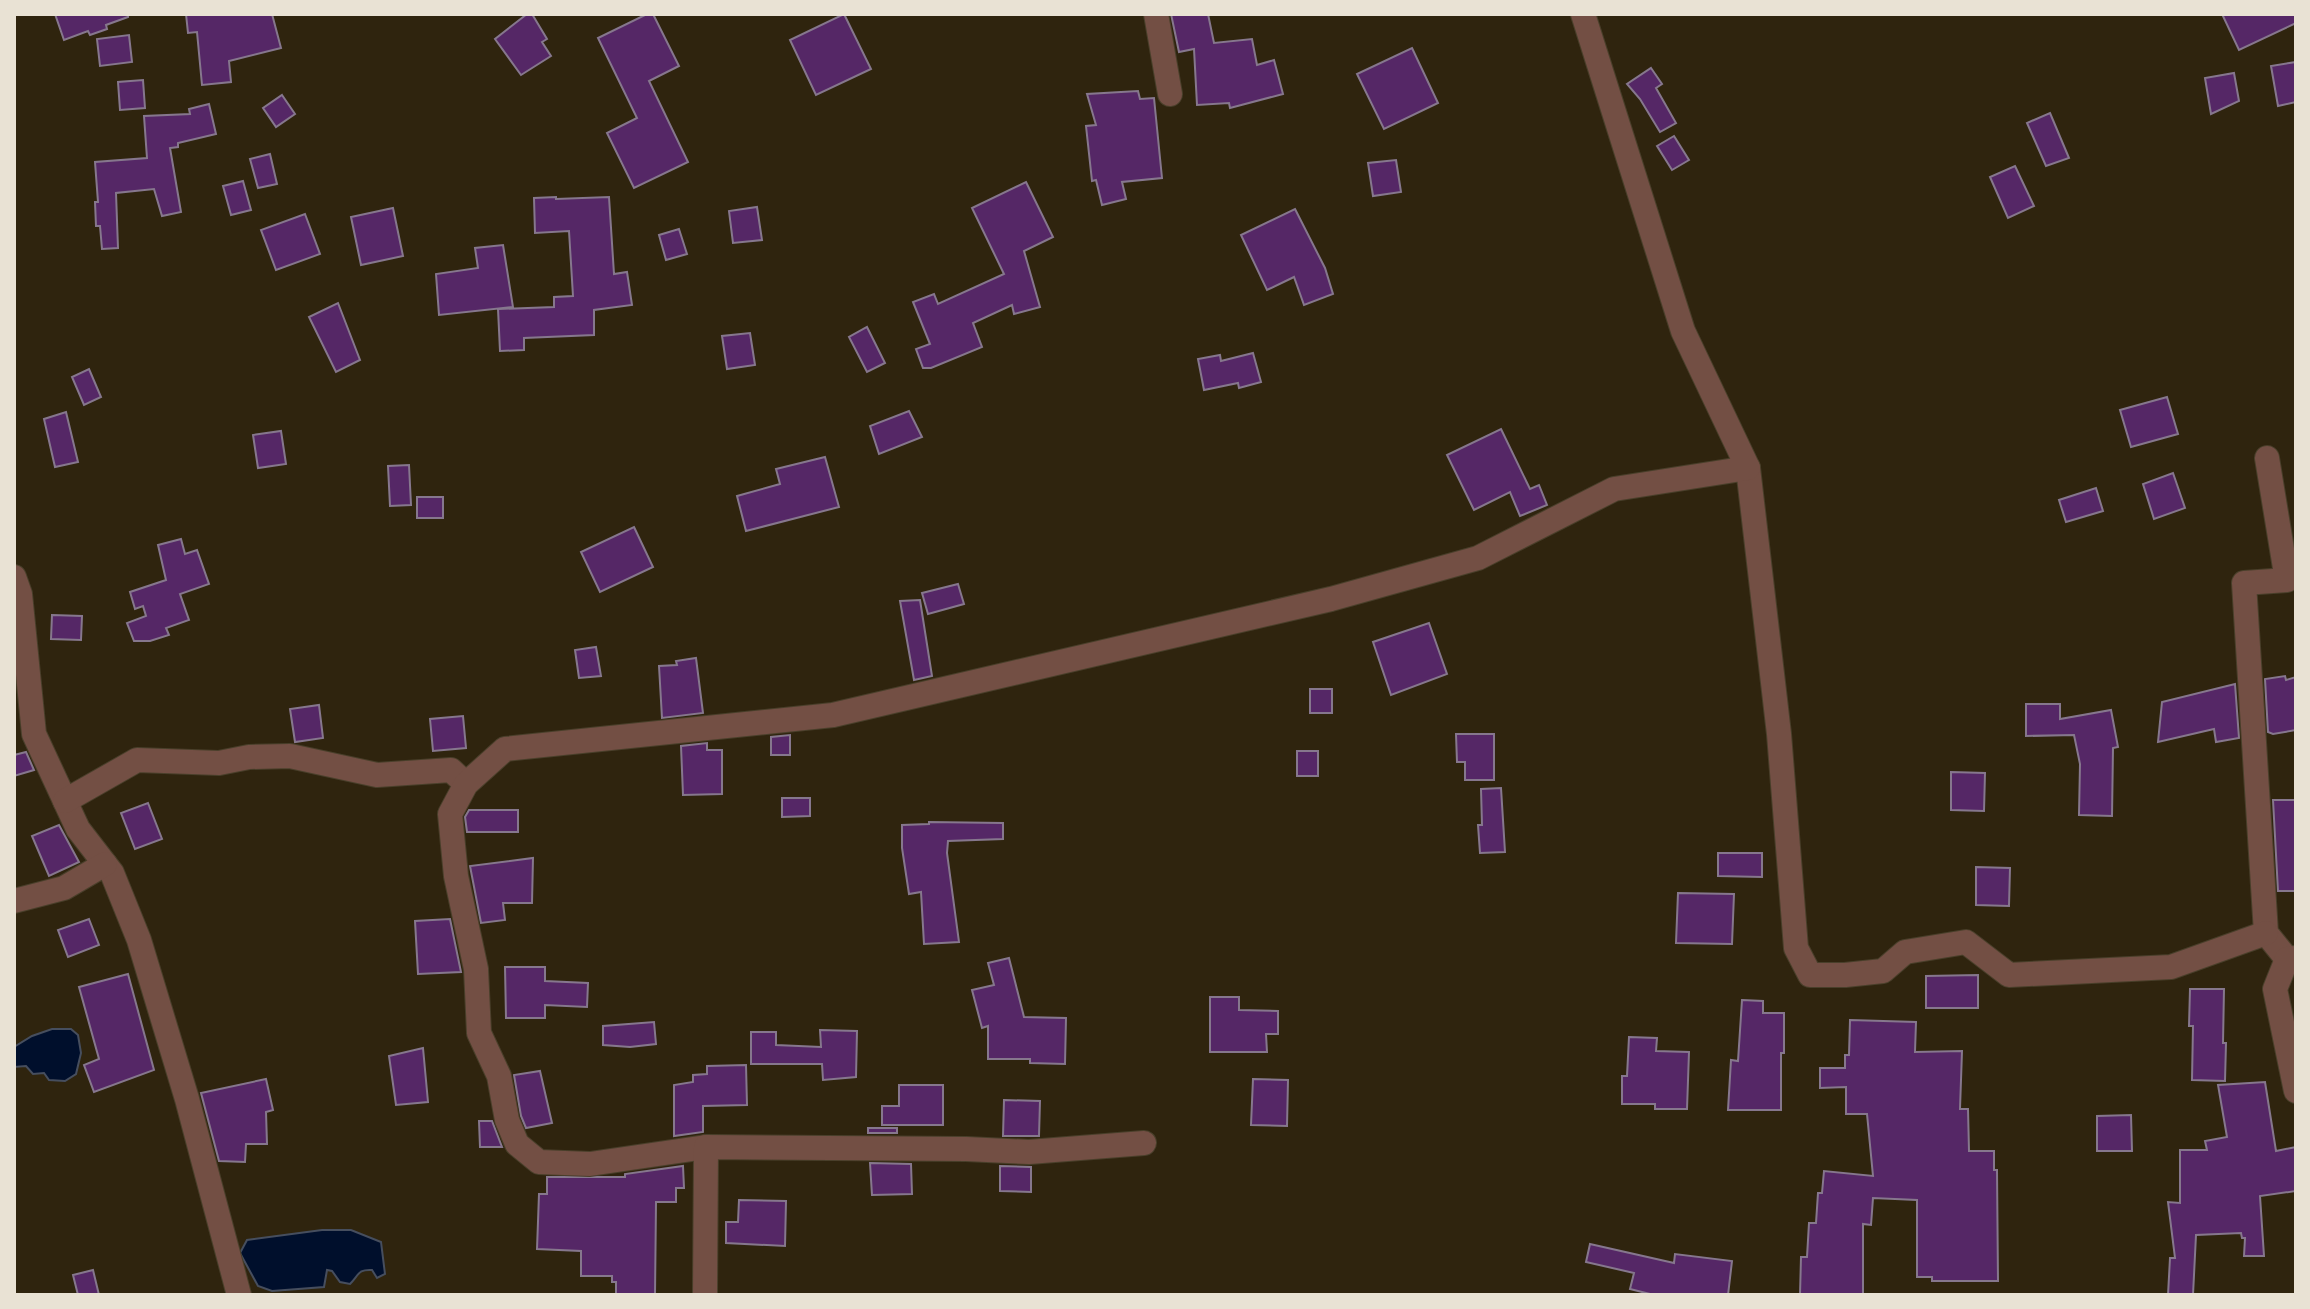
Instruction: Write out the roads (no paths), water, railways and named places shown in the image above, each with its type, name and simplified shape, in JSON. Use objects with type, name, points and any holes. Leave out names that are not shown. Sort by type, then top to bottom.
[{"type":"street","points":[[1156,14],[1170,94]]},
{"type":"street","points":[[1583,14],[1683,331],[1748,468],[1779,734],[1796,948],[1810,975],[1883,971],[1905,952],[1966,942],[2009,975],[2171,967],[2266,933]]},
{"type":"street","points":[[2267,458],[2287,580],[2244,583],[2266,933],[2291,959],[2275,989],[2296,1091]]},
{"type":"street","points":[[1144,1143],[1029,1152],[706,1147],[590,1164],[539,1162],[517,1144],[507,1120],[499,1076],[479,1033],[476,969],[456,876],[450,814],[466,784],[505,749],[833,715],[1331,599],[1478,558],[1614,489],[1748,468]]},
{"type":"street","points":[[14,577],[20,594],[34,734],[78,829],[112,873],[139,940],[187,1099],[239,1295]]},
{"type":"street","points":[[65,801],[137,760],[219,763],[249,757],[290,756],[377,775],[451,770],[466,784]]},
{"type":"street","points":[[14,901],[64,888],[105,864]]},
{"type":"street","points":[[705,1295],[706,1147]]},
{"type":"water","points":[[52,1029],[71,1029],[78,1035],[81,1053],[76,1074],[65,1081],[49,1080],[44,1073],[33,1074],[26,1066],[14,1067],[14,1047]]},
{"type":"water","points":[[322,1230],[351,1230],[381,1242],[385,1274],[377,1278],[372,1270],[364,1270],[350,1284],[340,1282],[332,1271],[327,1270],[324,1287],[272,1291],[258,1286],[240,1253],[247,1240]]}]
